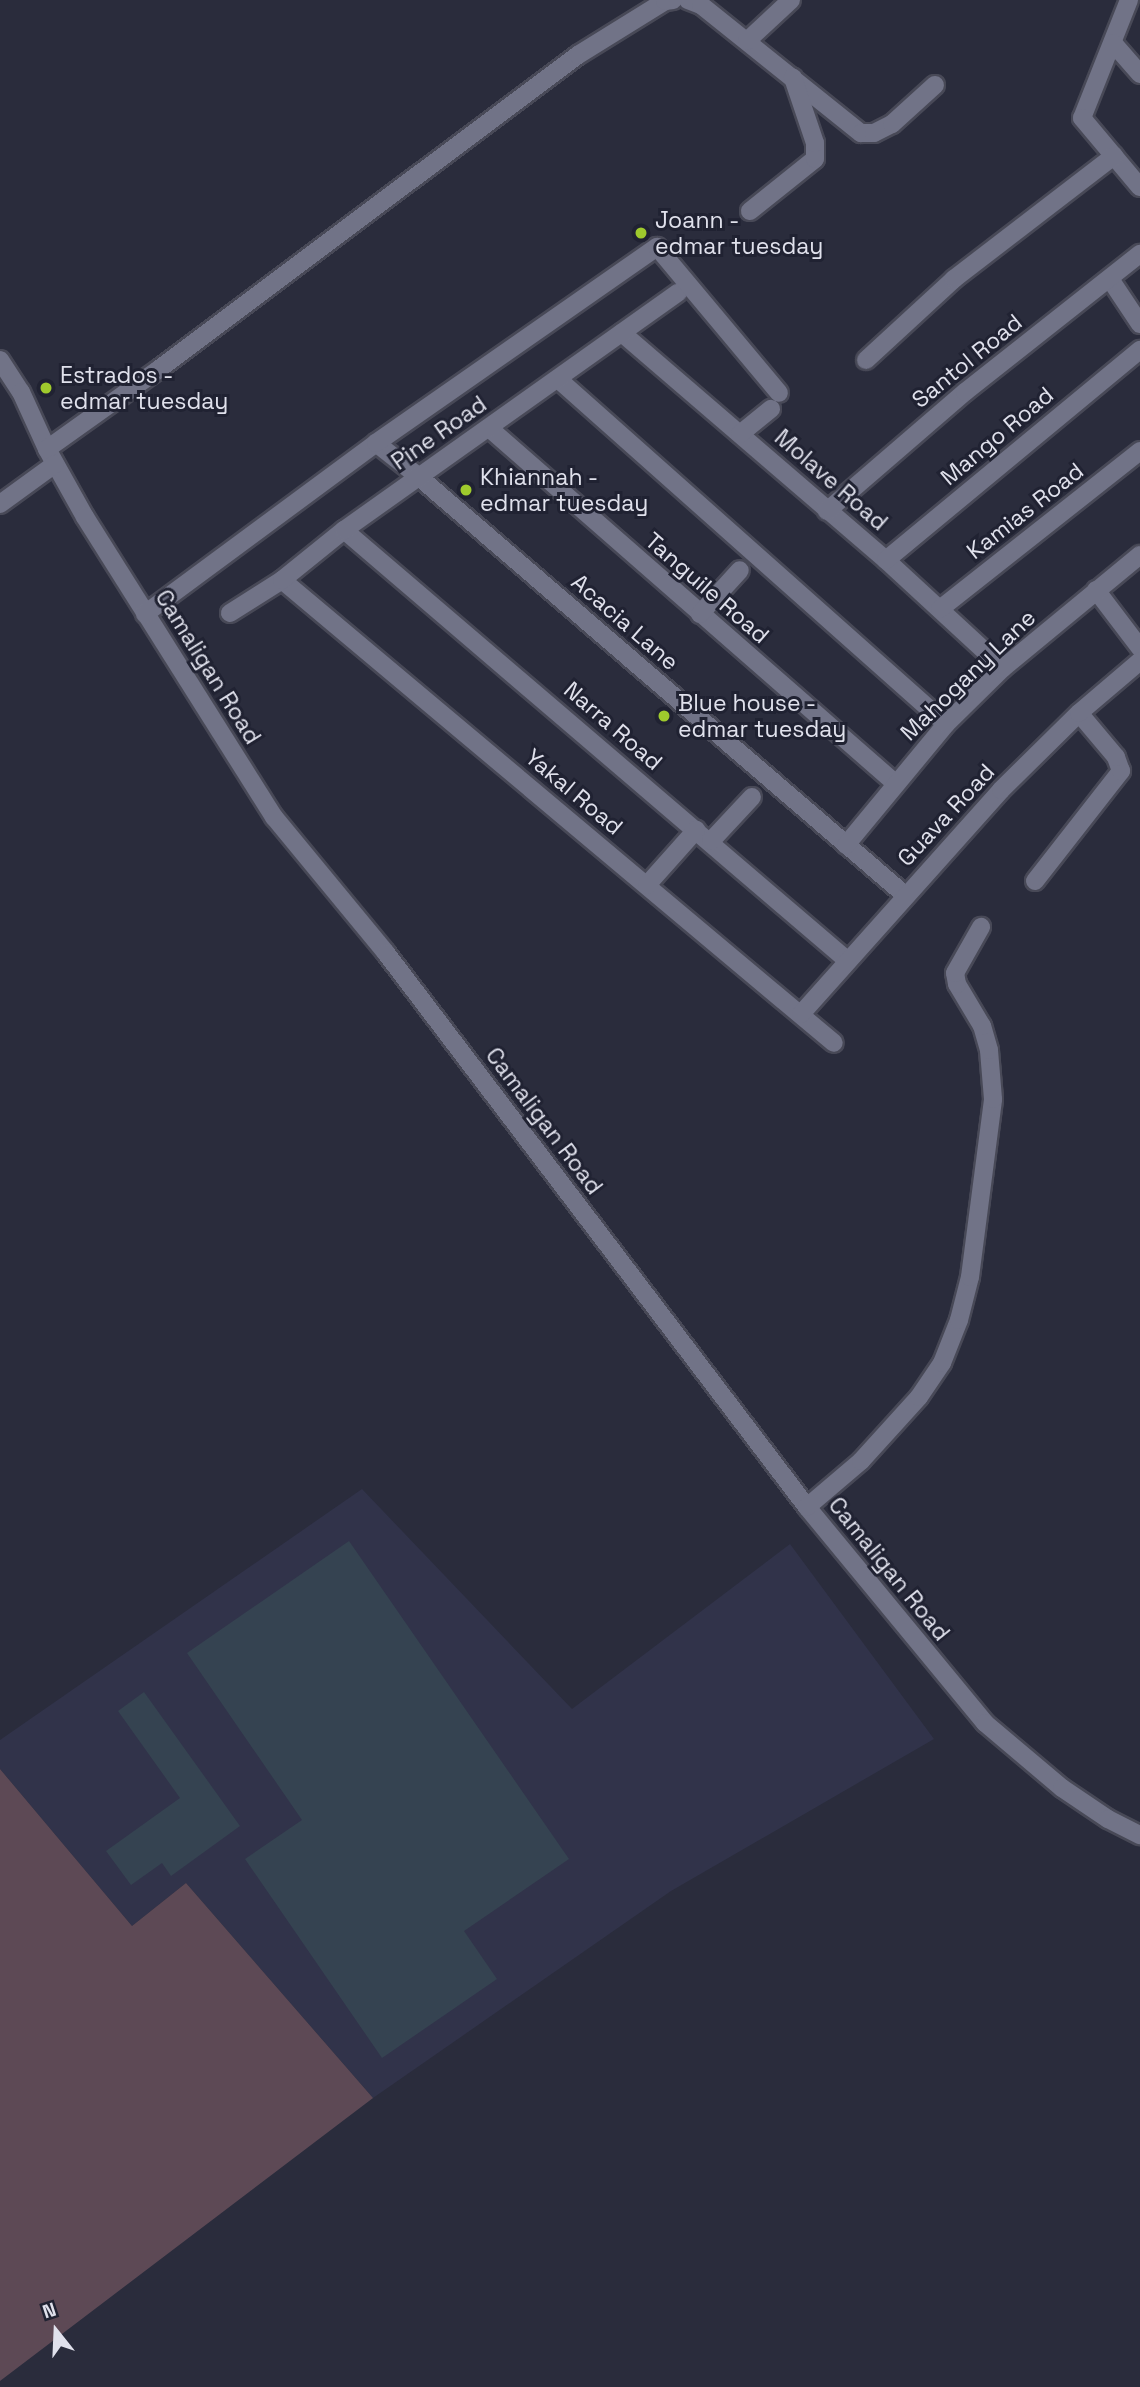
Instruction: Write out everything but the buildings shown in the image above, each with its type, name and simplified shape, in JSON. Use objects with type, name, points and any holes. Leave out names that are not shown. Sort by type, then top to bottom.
[{"type":"street","points":[[0,504],[51,457],[170,361],[578,55],[666,0],[673,0]]},
{"type":"street","points":[[688,0],[701,5],[862,133],[874,133],[892,124],[935,85]]},
{"type":"street","points":[[747,41],[791,0]]},
{"type":"street","points":[[1129,0],[1083,118],[1140,187]]},
{"type":"street","points":[[1113,43],[1140,74]]},
{"type":"street","points":[[750,211],[815,159],[815,144],[793,78]]},
{"type":"street","points":[[866,360],[954,279],[1114,156]]},
{"type":"street","points":[[145,614],[376,443],[657,247],[775,401],[740,434]]},
{"type":"street","name":"Santol Road","points":[[827,510],[965,392],[1140,254]]},
{"type":"street","points":[[1110,279],[1140,324]]},
{"type":"street","name":"Pine Road","points":[[230,613],[282,580],[344,530],[678,293]]},
{"type":"street","name":"Molave Road","points":[[622,333],[886,560],[1003,668]]},
{"type":"street","name":"Mango Road","points":[[886,560],[1140,350]]},
{"type":"street","name":"Camaligan Road","points":[[0,360],[21,392],[51,457],[145,614],[274,817],[386,953],[807,1507],[985,1723],[1062,1788],[1108,1819],[1140,1835]]},
{"type":"street","points":[[558,379],[946,724]]},
{"type":"street","name":"Tanguile Road","points":[[489,428],[895,783]]},
{"type":"street","name":"Acacia Lane","points":[[376,443],[905,895]]},
{"type":"street","name":"Kamias Road","points":[[940,609],[1140,451]]},
{"type":"street","name":"Narra Road","points":[[344,530],[704,835],[848,961]]},
{"type":"street","name":"Mahogany Lane","points":[[846,845],[946,724],[1003,668],[1140,555]]},
{"type":"street","points":[[700,614],[740,570]]},
{"type":"street","name":"Yakal Road","points":[[282,580],[834,1043]]},
{"type":"street","points":[[1096,590],[1140,648]]},
{"type":"street","name":"Guava Road","points":[[801,1014],[1001,790],[1079,713],[1140,661]]},
{"type":"street","points":[[1035,881],[1121,771],[1116,757],[1079,713]]},
{"type":"street","points":[[647,885],[752,797]]},
{"type":"street","points":[[807,1507],[861,1461],[919,1396],[942,1363],[959,1320],[970,1277],[993,1099],[989,1051],[982,1026],[957,984],[955,973],[981,926]]},
{"type":"shaded area","points":[[362,1489],[572,1709],[790,1544],[934,1739],[671,1891],[373,2098],[186,1883],[132,1926],[0,1769],[0,1740]]},
{"type":"shaded area","points":[[0,1769],[132,1926],[186,1883],[373,2098],[0,2381]]},
{"type":"place","name":"Joann - edmar tuesday","points":[[641,233]]},
{"type":"place","name":"Estrados - edmar tuesday","points":[[46,388]]},
{"type":"place","name":"Khiannah - edmar tuesday","points":[[466,490]]},
{"type":"place","name":"Blue house - edmar tuesday","points":[[664,716]]}]
